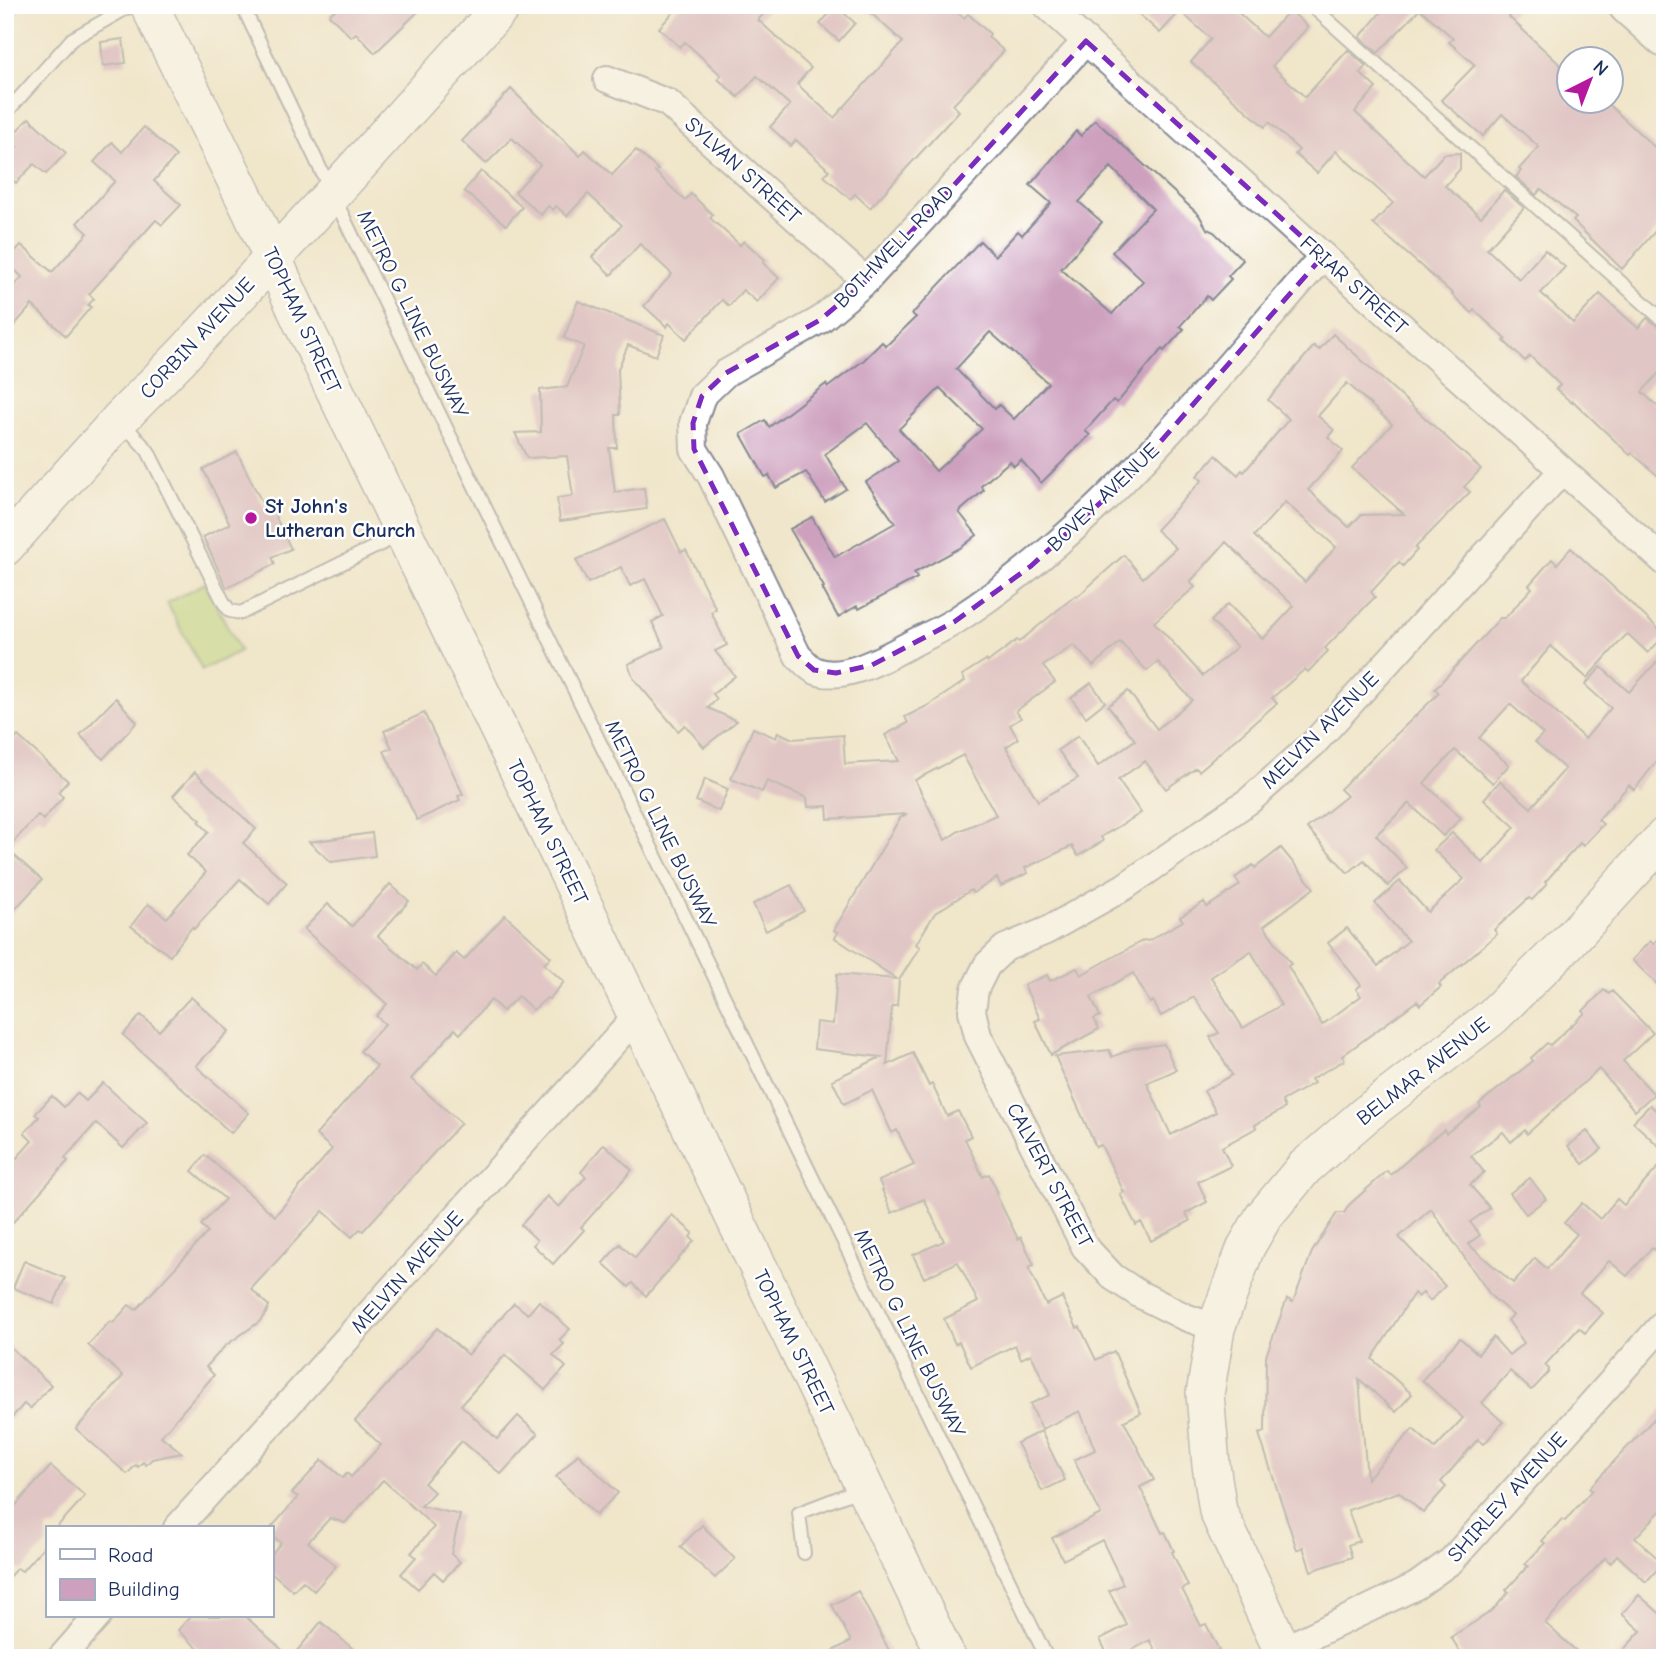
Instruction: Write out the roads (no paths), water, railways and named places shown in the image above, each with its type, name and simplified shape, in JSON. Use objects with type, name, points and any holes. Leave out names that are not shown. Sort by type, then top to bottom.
[{"type":"main road","name":"TOPHAM STREET","points":[[149,5],[273,257],[947,1658]]},
{"type":"main road","name":"CORBIN AVENUE","points":[[5,547],[503,5]]},
{"type":"main road","points":[[1628,5],[1665,38]]},
{"type":"main road","name":"BELMAR AVENUE","points":[[1216,1328],[1246,1247],[1264,1216],[1305,1167],[1366,1115],[1492,1017],[1567,943],[1665,836]]},
{"type":"main road","points":[[1216,1328],[1205,1394],[1218,1511],[1284,1654]]},
{"type":"street","name":"FRIAR STREET","points":[[1046,5],[1322,257],[1665,562]]},
{"type":"street","name":"BOTHWELL ROAD","points":[[835,673],[814,670],[798,656],[711,476],[694,449],[693,423],[702,396],[726,373],[820,320],[866,281],[1086,41]]},
{"type":"street","name":"SYLVAN STREET","points":[[607,79],[668,103],[866,281]]},
{"type":"street","name":"BOVEY AVENUE","points":[[835,673],[872,665],[954,622],[1031,566],[1087,518],[1133,473],[1322,257]]},
{"type":"street","name":"MELVIN AVENUE","points":[[975,989],[987,965],[1005,948],[1046,931],[1124,887],[1250,800],[1314,743],[1562,471]]},
{"type":"street","name":"CALVERT STREET","points":[[975,989],[972,1011],[978,1036],[1085,1247],[1113,1278],[1185,1317],[1216,1328]]},
{"type":"street","name":"MELVIN AVENUE","points":[[179,1526],[637,1016]]},
{"type":"street","name":"SHIRLEY AVENUE","points":[[1284,1654],[1416,1586],[1451,1561],[1665,1322]]},
{"type":"street","points":[[61,1658],[96,1618]]},
{"type":"lane","points":[[5,114],[72,39],[132,5]]},
{"type":"lane","name":"METRO G LINE BUSWAY","points":[[242,5],[1047,1658]]},
{"type":"lane","points":[[1311,5],[1665,322]]},
{"type":"lane","points":[[119,420],[148,451],[230,611],[241,613],[404,533]]},
{"type":"lane","points":[[804,1553],[799,1513],[864,1488]]},
{"type":"place","name":"St John's Lutheran Church","points":[[251,518]]}]
